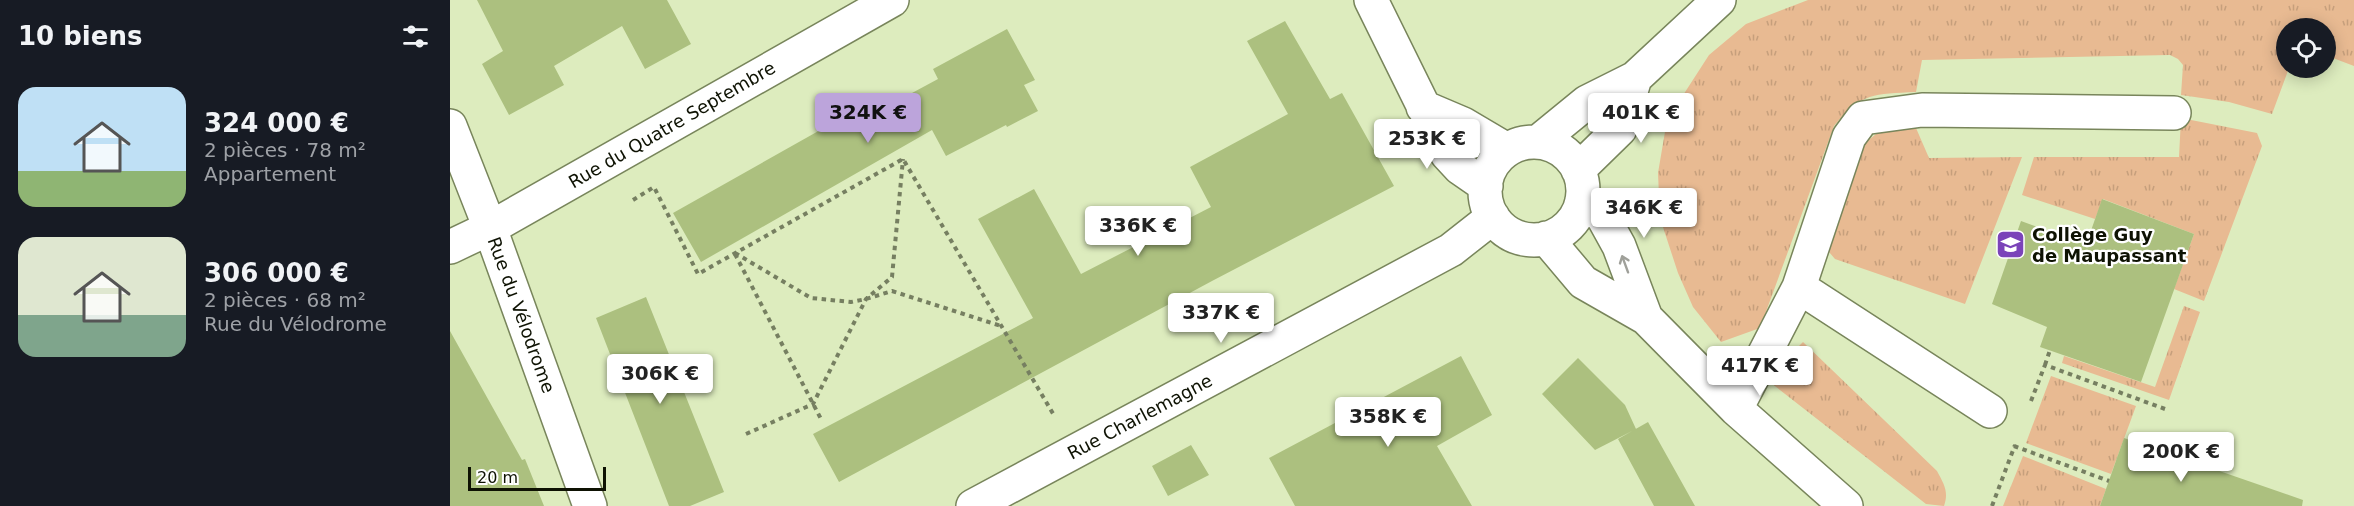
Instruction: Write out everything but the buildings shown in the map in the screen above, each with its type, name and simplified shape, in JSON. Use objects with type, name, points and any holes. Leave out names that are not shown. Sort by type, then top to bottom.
[{"type":"street","name":"Rue du Quatre Septembre","points":[[450,247],[490,228],[892,0]]},
{"type":"street","points":[[1371,0],[1447,154],[1489,201],[1502,228],[1515,236],[1530,239],[1546,238],[1559,233],[1578,213],[1580,185],[1620,129],[1635,78]]},
{"type":"street","points":[[1538,142],[1587,102],[1635,78],[1719,0]]},
{"type":"street","points":[[1423,107],[1463,124],[1507,150]]},
{"type":"street","points":[[1736,409],[1799,287],[1849,136],[1863,118],[1922,110],[2174,113]]},
{"type":"street","name":"Rue du Vélodrome","points":[[450,126],[490,228],[590,506]]},
{"type":"street","points":[[1489,201],[1489,172],[1507,150],[1522,143],[1538,142],[1551,144],[1562,151],[1572,159],[1580,185],[1603,217],[1619,246],[1646,318]]},
{"type":"street","name":"Rue Charlemagne","points":[[972,506],[1451,250],[1489,201]]},
{"type":"street","points":[[1546,238],[1583,282],[1646,318],[1736,409],[1846,506]]},
{"type":"street","points":[[1799,287],[1990,411]]},
{"type":"path","points":[[633,200],[654,187],[698,274],[903,159]]},
{"type":"path","points":[[746,434],[813,404],[866,299],[892,277],[903,159]]},
{"type":"path","points":[[903,159],[1075,452]]},
{"type":"path","points":[[735,253],[811,298],[850,302],[892,291],[1001,326]]},
{"type":"path","points":[[735,253],[821,419]]},
{"type":"path","points":[[2030,406],[2050,350]]},
{"type":"path","points":[[2044,365],[2165,409]]},
{"type":"path","points":[[1992,506],[2018,436]]},
{"type":"path","points":[[2014,446],[2109,481]]},
{"type":"green space","points":[[1808,0],[2354,0],[2354,66],[2336,59],[2336,18],[2276,18],[2276,78],[2285,78],[2272,114],[2229,102],[2181,95],[2183,65],[2170,55],[1922,60],[1916,92],[1889,93],[1870,97],[1853,107],[1834,126],[1760,328],[1721,342],[1693,307],[1678,273],[1660,218],[1658,173],[1667,120],[1709,55],[1746,24]]},
{"type":"green space","points":[[2181,118],[2257,133],[2262,146],[2204,301],[2174,289],[2194,234],[2103,199],[2095,219],[2022,195],[2034,157],[2179,157]]},
{"type":"green space","points":[[1916,128],[1929,158],[2022,157],[1965,304],[1835,259],[1829,252],[1828,241],[1865,143],[1881,130]]},
{"type":"green space","points":[[2184,306],[2200,312],[2169,400],[2062,363],[2064,356],[2155,387]]},
{"type":"green space","points":[[1803,342],[1937,471],[1946,492],[1944,506],[1926,504],[1766,379]]},
{"type":"green space","points":[[2051,376],[2136,406],[2111,474],[2026,443]]},
{"type":"green space","points":[[2023,456],[2106,489],[2100,506],[2003,506]]},
{"type":"place","name":"Collège Guy de Maupassant","points":[[2011,245]]}]
